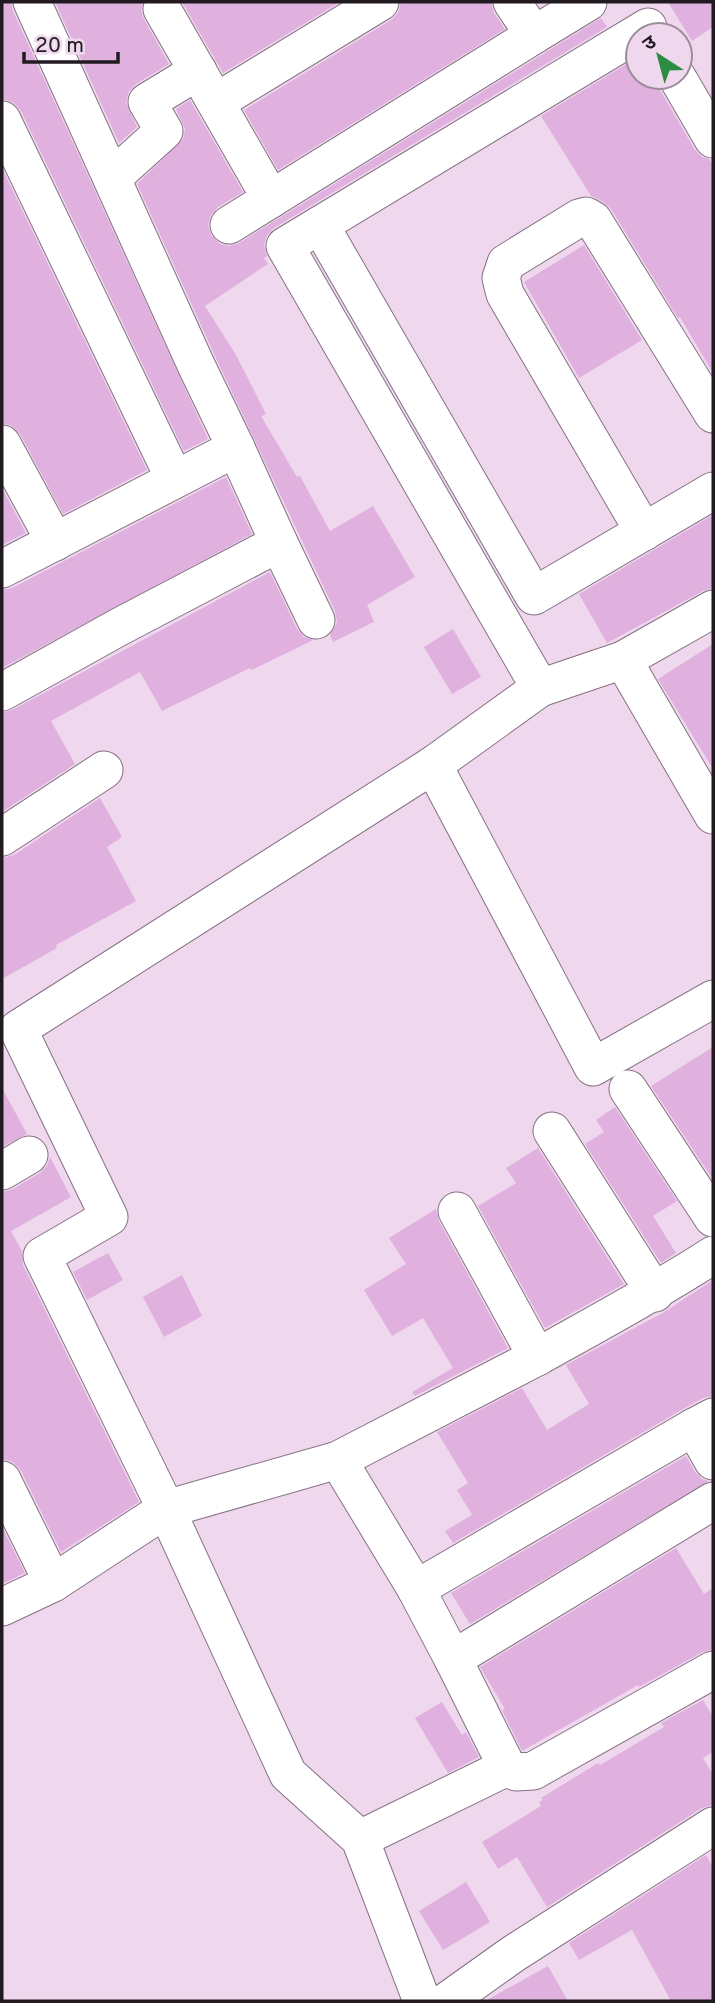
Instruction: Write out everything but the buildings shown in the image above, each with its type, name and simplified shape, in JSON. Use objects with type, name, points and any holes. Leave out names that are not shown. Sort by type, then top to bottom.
[{"type":"street","points":[[32,2],[316,620]]},
{"type":"street","points":[[216,102],[380,2]]},
{"type":"street","points":[[512,2],[534,36]]},
{"type":"street","points":[[229,225],[588,2]]},
{"type":"street","points":[[165,4],[198,71],[271,199]]},
{"type":"street","points":[[540,688],[285,246],[624,34]]},
{"type":"street","points":[[112,178],[164,131],[147,102],[198,71]]},
{"type":"street","points":[[685,91],[713,139]]},
{"type":"street","points":[[2,120],[174,478]]},
{"type":"street","points":[[644,532],[505,294],[501,278],[506,263],[579,218],[586,216],[593,220],[713,414]]},
{"type":"street","points":[[320,225],[534,596]]},
{"type":"street","points":[[2,443],[55,542]]},
{"type":"street","points":[[2,569],[236,448]]},
{"type":"street","points":[[499,617],[713,491]]},
{"type":"street","points":[[2,692],[279,543]]},
{"type":"street","points":[[422,2001],[360,1839],[288,1774],[166,1509],[41,1256],[109,1217],[18,1029],[433,765],[540,688],[623,660],[713,609]]},
{"type":"street","points":[[623,660],[713,815]]},
{"type":"street","points":[[433,765],[593,1067],[713,999]]},
{"type":"street","points":[[2,837],[104,770]]},
{"type":"street","points":[[628,1089],[713,1218]]},
{"type":"street","points":[[552,1131],[655,1293]]},
{"type":"street","points":[[457,1211],[537,1357]]},
{"type":"street","points":[[2,1607],[53,1583],[166,1509],[338,1460],[655,1293],[713,1255]]},
{"type":"street","points":[[416,1589],[704,1422],[713,1461]]},
{"type":"street","points":[[338,1460],[416,1589],[507,1767],[516,1772],[533,1771],[713,1670]]},
{"type":"street","points":[[2,1480],[53,1583]]},
{"type":"street","points":[[453,1659],[713,1502]]},
{"type":"street","points":[[360,1839],[507,1767]]},
{"type":"street","points":[[447,2001],[513,1954],[713,1826]]}]
